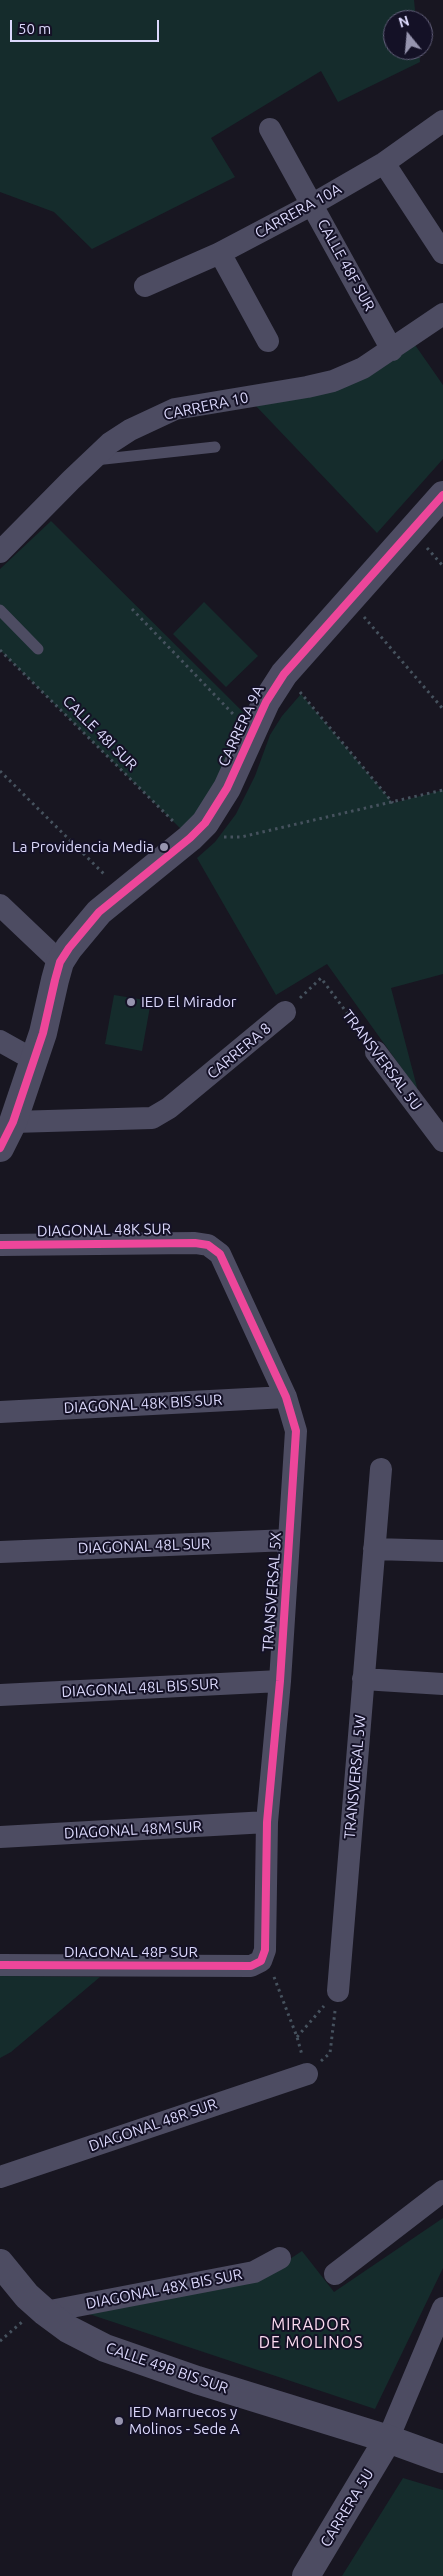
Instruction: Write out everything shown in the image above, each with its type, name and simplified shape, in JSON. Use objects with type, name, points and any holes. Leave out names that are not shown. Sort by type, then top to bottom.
[{"type":"street","name":"CARRERA 10A","points":[[145,286],[220,253],[313,204],[384,163],[443,121]]},
{"type":"street","name":"CALLE 48F SUR","points":[[270,129],[392,350]]},
{"type":"street","points":[[384,163],[443,253]]},
{"type":"street","points":[[220,253],[268,341]]},
{"type":"street","name":"CARRERA 10","points":[[0,552],[92,460],[130,430],[175,409],[307,387],[333,380],[363,368],[443,314]]},
{"type":"street","name":"CARRERA 9A","points":[[0,1148],[13,1122],[34,1060],[60,962],[80,933],[99,912],[190,838],[205,823],[227,788],[257,721],[284,674],[443,495]]},
{"type":"street","points":[[0,905],[60,962]]},
{"type":"street","name":"CARRERA 8","points":[[13,1122],[152,1118],[169,1108],[285,1012]]},
{"type":"street","points":[[0,1041],[34,1060]]},
{"type":"street","name":"TRANSVERSAL 5U","points":[[376,1052],[443,1141]]},
{"type":"street","name":"DIAGONAL 48K SUR","points":[[0,1245],[195,1243],[208,1245]]},
{"type":"street","name":"TRANSVERSAL 5X","points":[[208,1245],[220,1254],[286,1397],[296,1430],[280,1680],[267,1822],[265,1950],[261,1961]]},
{"type":"street","name":"DIAGONAL 48K BIS SUR","points":[[0,1412],[286,1397]]},
{"type":"street","name":"TRANSVERSAL 5W","points":[[338,1991],[380,1469]]},
{"type":"street","name":"DIAGONAL 48L SUR","points":[[0,1552],[289,1540]]},
{"type":"street","points":[[374,1549],[443,1551]]},
{"type":"street","points":[[363,1679],[443,1684]]},
{"type":"street","name":"DIAGONAL 48L BIS SUR","points":[[0,1695],[280,1680]]},
{"type":"street","name":"DIAGONAL 48M SUR","points":[[0,1837],[267,1822]]},
{"type":"street","name":"DIAGONAL 48P SUR","points":[[0,1965],[251,1966],[261,1961]]},
{"type":"street","name":"DIAGONAL 48R SUR","points":[[0,2177],[307,2074]]},
{"type":"street","points":[[335,2274],[443,2191]]},
{"type":"street","name":"DIAGONAL 48X BIS SUR","points":[[34,2316],[254,2272],[280,2258]]},
{"type":"street","name":"CALLE 49B BIS SUR","points":[[0,2263],[27,2296],[34,2316],[68,2329],[112,2350],[197,2380],[388,2439],[443,2459]]},
{"type":"street","points":[[388,2439],[443,2308]]},
{"type":"street","name":"CARRERA 5U","points":[[306,2576],[388,2439]]},
{"type":"lane","points":[[92,460],[215,447]]},
{"type":"lane","points":[[0,610],[38,648]]},
{"type":"path","points":[[349,599],[443,709]]},
{"type":"path","points":[[132,609],[234,715],[257,721]]},
{"type":"path","points":[[301,694],[393,803]]},
{"type":"path","points":[[0,770],[113,882]]},
{"type":"path","points":[[222,837],[241,837],[443,790]]},
{"type":"path","points":[[261,1961],[278,1981],[307,2074],[330,2053],[338,1991]]},
{"type":"path","points":[[297,2037],[338,1991]]},
{"type":"path","points":[[0,2341],[34,2316]]},
{"type":"green space","points":[[0,0],[414,0],[415,10],[383,10],[383,60],[420,60],[420,62],[338,102],[321,71],[211,138],[235,177],[92,249],[54,212],[0,192]]},
{"type":"green space","points":[[413,342],[443,385],[443,459],[377,533],[255,405]]},
{"type":"green space","points":[[51,521],[244,713],[233,748],[217,783],[197,814],[182,830],[0,650],[0,569]]},
{"type":"green space","points":[[204,602],[258,656],[226,687],[173,634]]},
{"type":"green space","points":[[301,694],[393,803],[443,790],[443,974],[391,988],[418,1091],[327,964],[276,995],[197,858],[215,842],[236,814],[255,776],[270,735],[282,716]]},
{"type":"green space","points":[[114,995],[151,1001],[142,1051],[105,1044]]},
{"type":"green space","points":[[0,1976],[100,1977],[11,2052],[0,2058]]},
{"type":"green space","points":[[443,2218],[443,2268],[375,2409],[89,2314],[255,2282],[302,2251],[334,2292]]},
{"type":"green space","points":[[403,2478],[443,2490],[443,2576],[342,2576]]},
{"type":"cycle path","points":[[0,1148],[13,1122],[43,1033],[60,962],[69,948],[99,912],[190,838],[205,823],[227,788],[266,702],[284,674],[443,495]]},
{"type":"cycle path","points":[[0,1245],[195,1243],[208,1245],[220,1254],[286,1397],[296,1431],[280,1681],[267,1822],[265,1950],[261,1961],[251,1966],[0,1965]]},
{"type":"place","name":"La Providencia Media","points":[[164,847]]},
{"type":"place","name":"IED El Mirador","points":[[131,1002]]},
{"type":"place","name":"IED Marruecos y Molinos - Sede A","points":[[119,2421]]},
{"type":"district","name":"MIRADOR DE MOLINOS","points":[[311,2334]]}]
